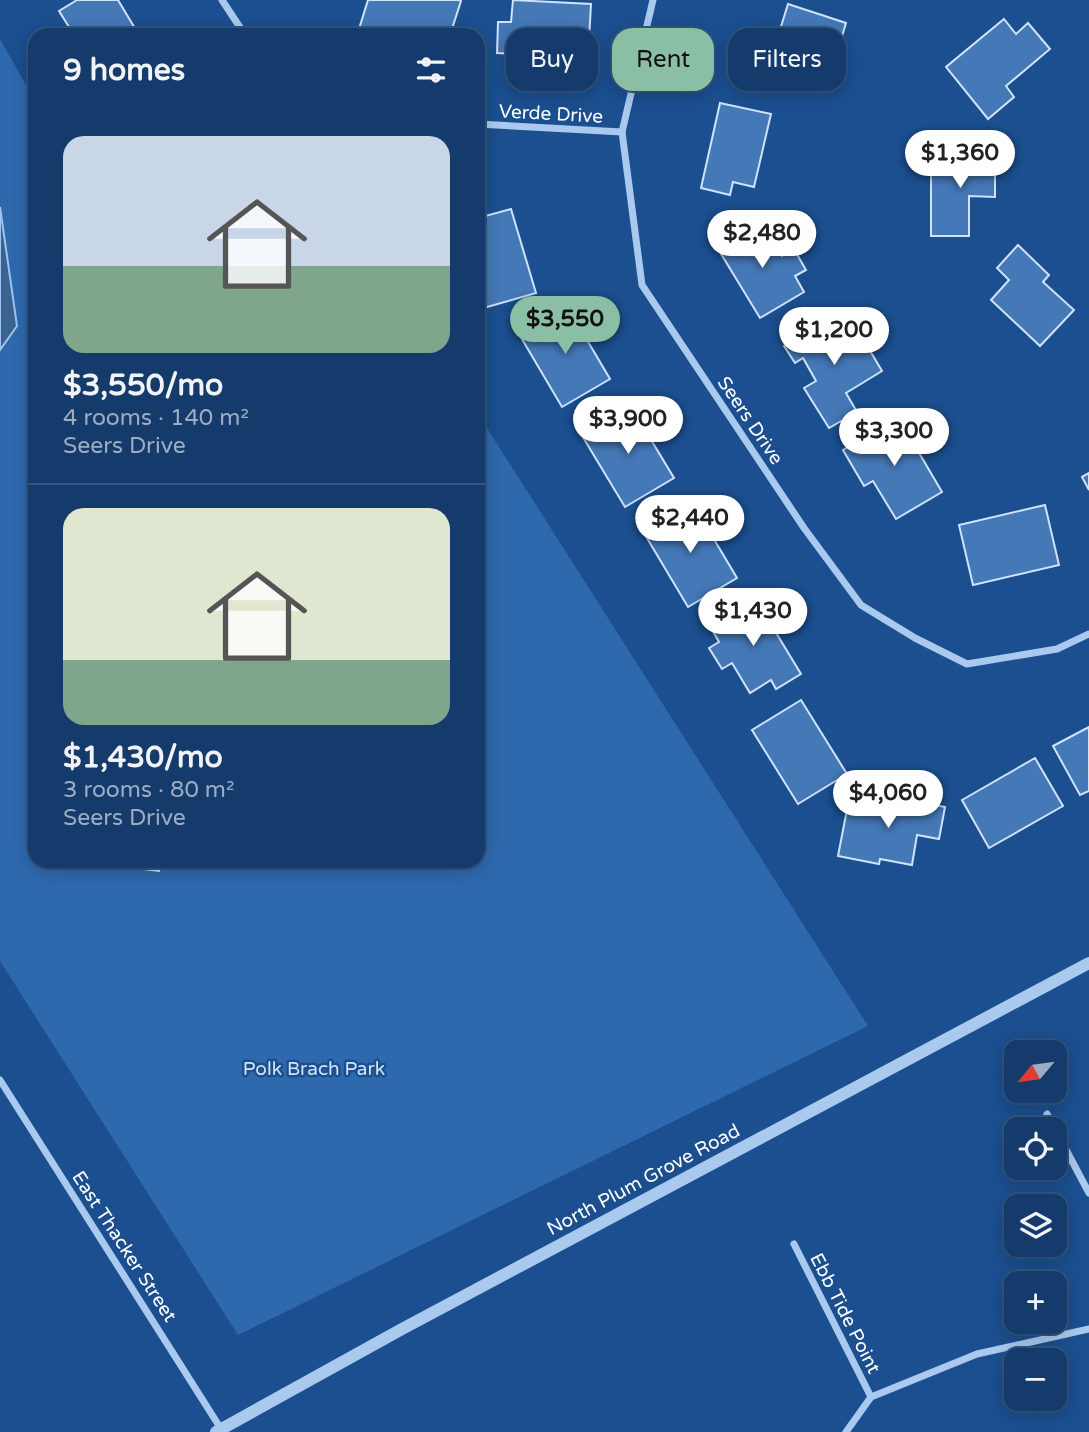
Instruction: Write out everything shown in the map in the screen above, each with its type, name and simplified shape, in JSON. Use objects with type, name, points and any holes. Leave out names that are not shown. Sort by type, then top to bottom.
[{"type":"street","points":[[222,0],[240,28]]},
{"type":"street","name":"Seers Drive","points":[[653,0],[622,132],[642,285],[804,528],[861,605],[915,638],[967,664],[1057,649],[1089,634]]},
{"type":"street","name":"Verde Drive","points":[[485,124],[622,132]]},
{"type":"street","name":"North Plum Grove Road","points":[[220,1431],[402,1329],[1089,963]]},
{"type":"street","name":"East Thacker Street","points":[[0,1080],[220,1431]]},
{"type":"street","points":[[1067,1152],[1089,1193]]},
{"type":"street","name":"Ebb Tide Point","points":[[794,1244],[871,1397]]},
{"type":"street","points":[[846,1432],[871,1397],[977,1354],[1089,1329]]},
{"type":"green space","name":"Polk Brach Park","points":[[0,39],[28,89],[28,868],[485,868],[485,425],[868,1026],[238,1335],[0,961]]},
{"type":"shaded area","points":[[0,207],[17,326],[0,350]]},
{"type":"building","points":[[77,0],[118,0],[135,28],[70,28],[59,11]]},
{"type":"building","points":[[368,0],[461,1],[452,28],[359,28]]},
{"type":"building","points":[[513,0],[591,4],[590,28],[506,28],[506,53],[497,53],[498,22],[511,22]]},
{"type":"building","points":[[788,4],[846,23],[844,28],[781,28]]},
{"type":"building","points":[[1004,19],[1016,34],[1028,23],[1050,49],[1006,86],[1014,97],[988,119],[946,67]]},
{"type":"building","points":[[720,103],[771,114],[754,187],[733,182],[730,195],[701,188]]},
{"type":"building","points":[[962,150],[995,150],[995,197],[969,196],[969,236],[931,236],[931,161],[962,161]]},
{"type":"building","points":[[511,209],[536,293],[485,308],[485,216]]},
{"type":"building","points":[[766,228],[782,256],[794,249],[806,270],[795,276],[804,292],[760,318],[715,244],[739,229],[746,240]]},
{"type":"building","points":[[1018,245],[1049,275],[1043,282],[1074,310],[1040,346],[991,300],[1009,280],[997,268]]},
{"type":"building","points":[[567,306],[610,379],[562,407],[519,334]]},
{"type":"building","points":[[833,316],[842,329],[853,322],[882,371],[846,393],[857,412],[829,428],[804,388],[816,381],[803,358],[795,363],[784,346]]},
{"type":"building","points":[[630,405],[674,478],[625,507],[581,434]]},
{"type":"building","points":[[898,417],[942,492],[896,519],[873,481],[864,486],[843,450]]},
{"type":"building","points":[[1089,473],[1089,490],[1082,477]]},
{"type":"building","points":[[693,504],[737,578],[688,607],[644,533]]},
{"type":"building","points":[[1045,505],[1059,565],[973,585],[959,525]]},
{"type":"building","points":[[755,598],[801,674],[776,689],[771,680],[750,693],[732,663],[722,669],[709,648],[719,642],[710,626]]},
{"type":"building","points":[[801,700],[847,774],[798,804],[752,730]]},
{"type":"building","points":[[1089,727],[1089,791],[1080,795],[1053,746]]},
{"type":"building","points":[[1035,758],[1063,806],[989,848],[962,800]]},
{"type":"building","points":[[898,797],[945,807],[939,839],[917,835],[912,865],[880,859],[879,864],[838,856],[849,799],[895,808]]},
{"type":"building","points":[[135,868],[160,868],[159,871]]}]
